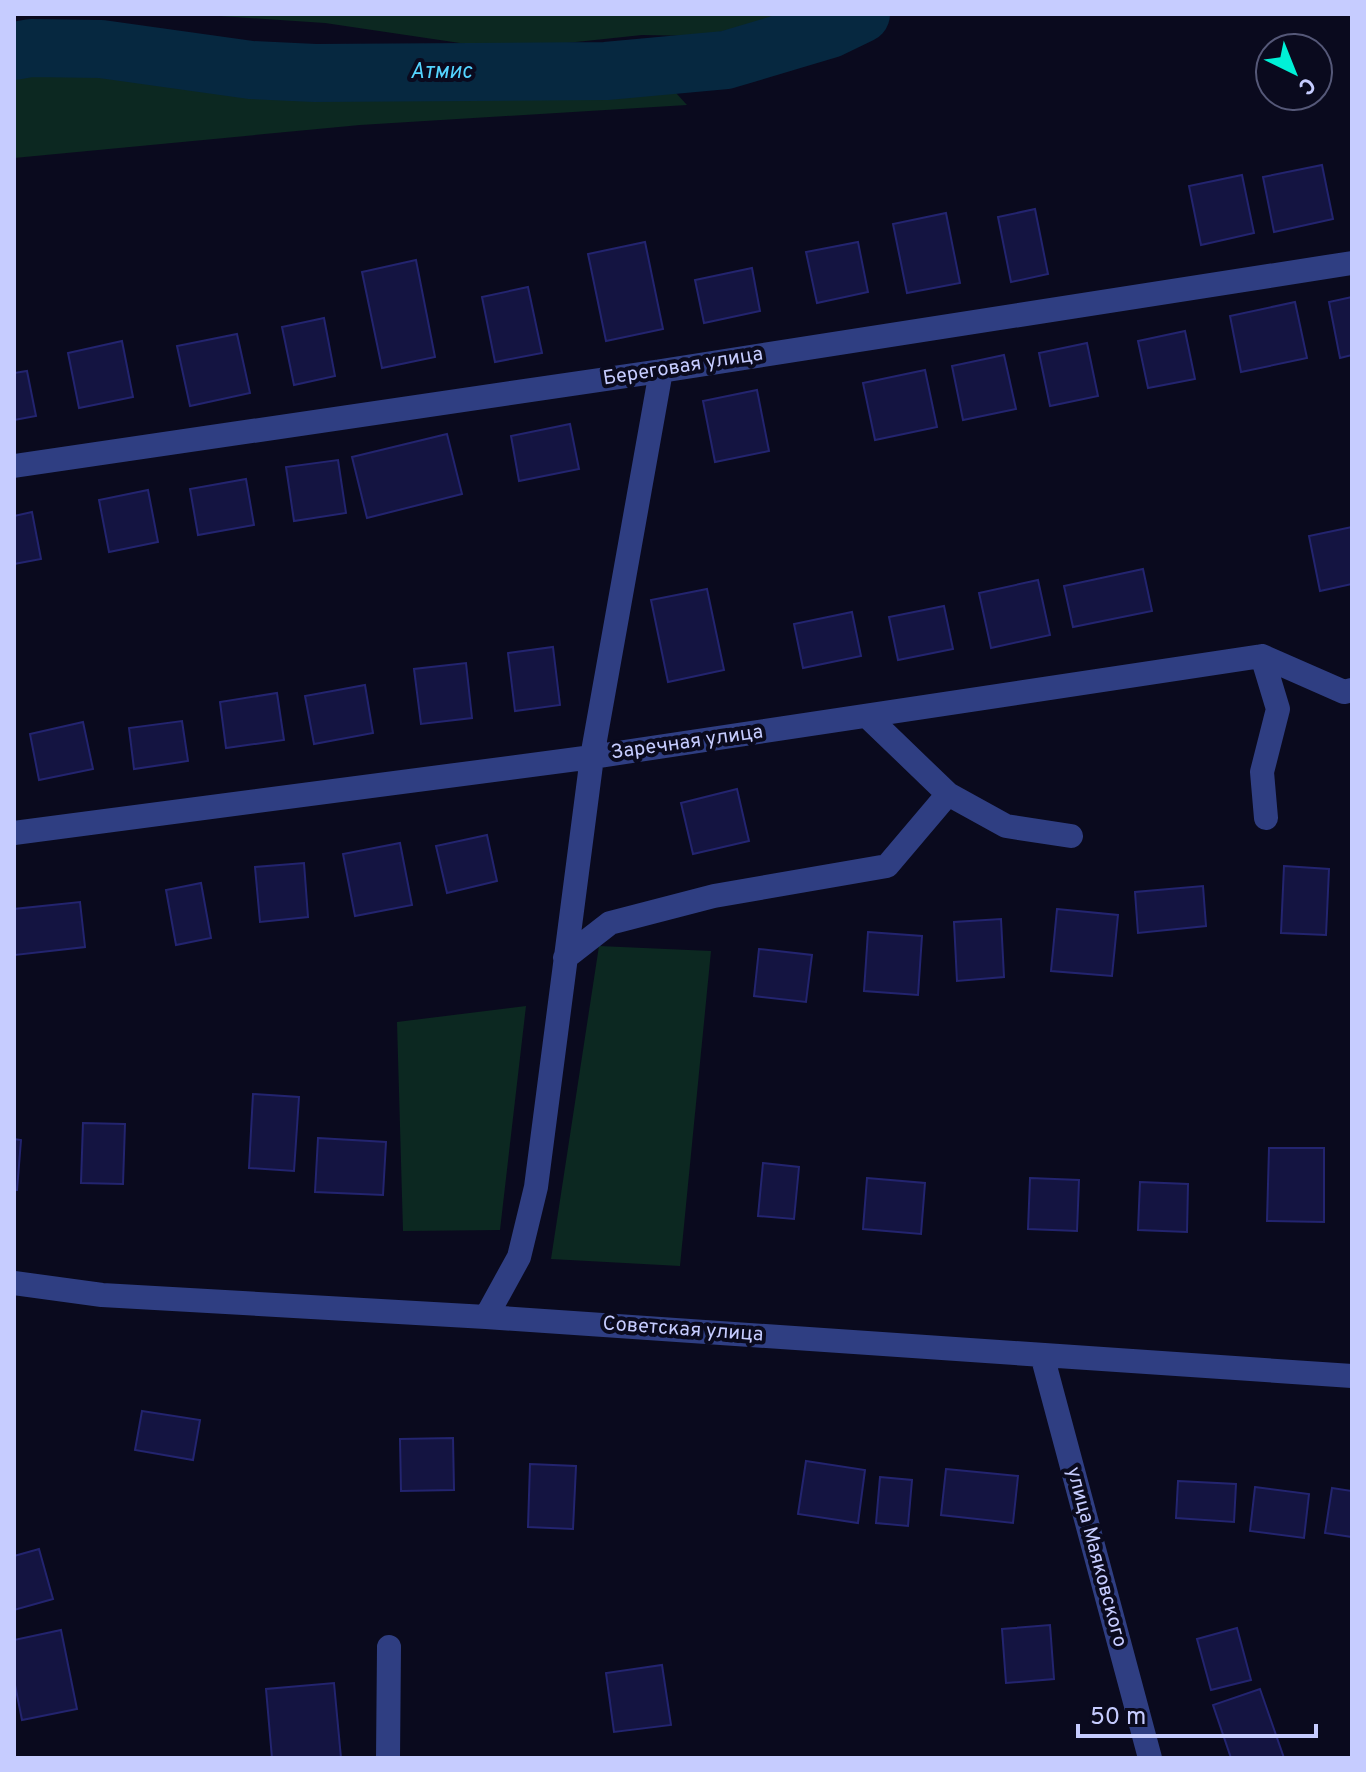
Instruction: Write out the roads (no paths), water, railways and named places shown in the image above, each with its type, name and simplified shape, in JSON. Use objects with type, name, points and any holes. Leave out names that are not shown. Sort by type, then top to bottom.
[{"type":"street","name":"Береговая улица","points":[[14,466],[661,371],[1352,263]]},
{"type":"street","points":[[486,1317],[519,1257],[536,1187],[592,757],[661,371]]},
{"type":"street","points":[[1262,656],[1349,693]]},
{"type":"street","points":[[1262,656],[1278,709],[1262,772],[1266,818]]},
{"type":"street","name":"Заречная улица","points":[[14,833],[592,757],[1262,656]]},
{"type":"street","points":[[867,716],[948,794],[1006,826],[1071,836]]},
{"type":"street","points":[[565,958],[610,923],[714,896],[887,866],[948,794]]},
{"type":"street","name":"Советская улица","points":[[14,1283],[102,1295],[486,1317],[1352,1376]]},
{"type":"street","name":"улица Маяковского","points":[[1042,1355],[1150,1758]]},
{"type":"street","points":[[388,1758],[389,1647]]},
{"type":"waterway","name":"Атмис","points":[[14,51],[31,48],[101,49],[251,70],[315,73],[606,71],[726,60],[830,29],[861,14]]}]
